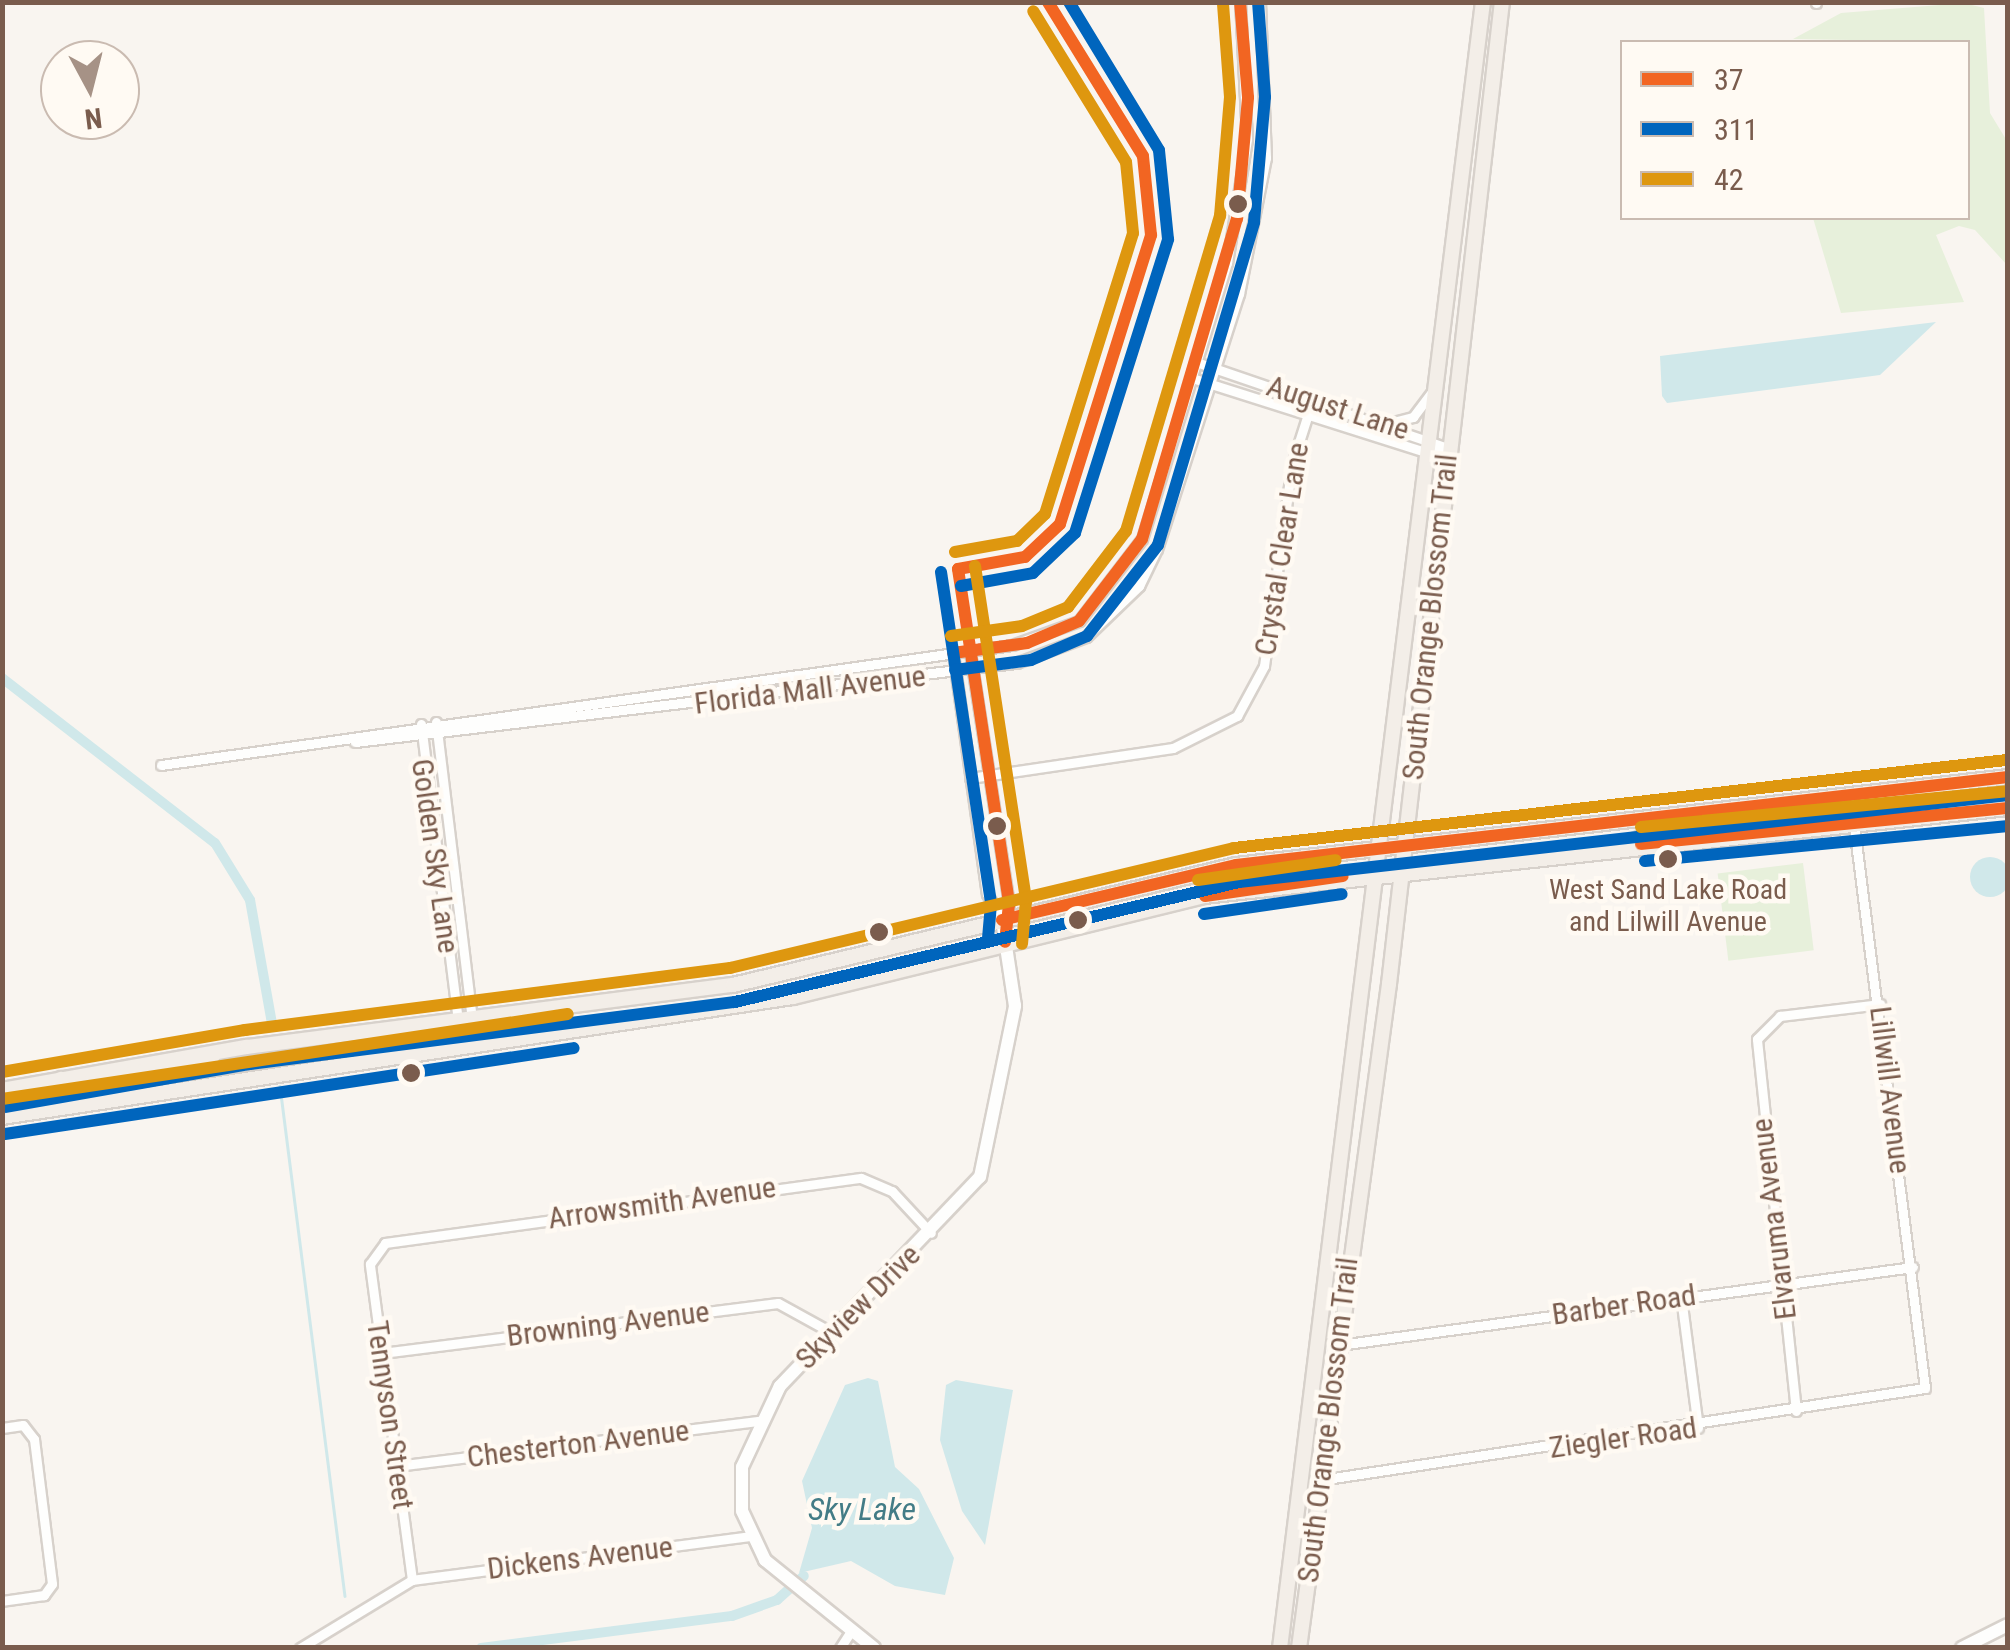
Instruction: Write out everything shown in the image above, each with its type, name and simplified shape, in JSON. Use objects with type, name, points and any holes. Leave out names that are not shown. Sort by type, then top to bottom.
[{"type":"main road","name":"South Orange Blossom Trail","points":[[1280,1648],[1482,2]]},
{"type":"main road","name":"South Orange Blossom Trail","points":[[1299,1648],[1336,1345],[1406,843],[1502,2]]},
{"type":"main road","points":[[2,1090],[222,1050],[791,974],[1166,878],[1378,845],[1850,791],[2008,777]]},
{"type":"main road","points":[[1618,847],[1644,831],[1747,804]]},
{"type":"main road","points":[[2,1117],[793,997],[1160,904],[1374,873],[2008,808]]},
{"type":"main road","points":[[791,974],[793,997]]},
{"type":"main road","points":[[63,1106],[80,1086],[199,1064],[222,1050]]},
{"type":"main road","points":[[2,1108],[48,1100],[61,1078]]},
{"type":"main road","points":[[1320,1320],[1336,1345]]},
{"type":"main road","points":[[1318,1344],[1333,1372]]},
{"type":"street","name":"Florida Mall Avenue","points":[[161,765],[332,742],[420,724],[970,651],[1054,634],[1106,596],[1142,540],[1199,363],[1244,174],[1240,2]]},
{"type":"street","name":"Florida Mall Avenue","points":[[332,742],[437,739],[954,672],[1060,651],[1138,586],[1216,368],[1264,177],[1260,2]]},
{"type":"street","name":"August Lane","points":[[1199,363],[1385,422],[1426,445]]},
{"type":"street","name":"August Lane","points":[[1192,378],[1306,415],[1448,449]]},
{"type":"street","points":[[1385,422],[1413,417],[1432,392]]},
{"type":"street","name":"Crystal Clear Lane","points":[[970,778],[1173,748],[1237,716],[1264,666],[1306,415],[1313,398]]},
{"type":"street","points":[[953,653],[990,909],[1002,920],[1009,904],[970,651]]},
{"type":"street","points":[[555,706],[557,723]]},
{"type":"street","name":"Golden Sky Lane","points":[[436,722],[474,1017],[468,1046]]},
{"type":"street","name":"Golden Sky Lane","points":[[420,724],[457,1020],[468,1046]]},
{"type":"street","name":"Lillwill Avenue","points":[[1850,791],[1880,1004],[1924,1388]]},
{"type":"street","name":"Skyview Drive","points":[[749,1536],[742,1466],[759,1421],[827,1330],[932,1233],[980,1177],[994,1133],[1015,1006],[1002,920]]},
{"type":"street","name":"Elvaruma Avenue","points":[[1796,1411],[1755,1055],[1760,1027],[1780,1016],[1880,1004]]},
{"type":"street","name":"Arrowsmith Avenue","points":[[376,1251],[401,1237],[861,1178],[892,1191],[932,1233]]},
{"type":"street","name":"Tennyson Street","points":[[376,1251],[382,1353],[412,1580]]},
{"type":"street","name":"Barber Road","points":[[1336,1345],[1912,1267]]},
{"type":"street","points":[[1681,1298],[1698,1428]]},
{"type":"street","name":"Browning Avenue","points":[[382,1353],[778,1303],[827,1330]]},
{"type":"street","name":"Ziegler Road","points":[[1320,1480],[1698,1428],[1924,1388]]},
{"type":"street","name":"Chesterton Avenue","points":[[397,1466],[759,1421]]},
{"type":"street","points":[[2,1428],[23,1425],[34,1439],[52,1584],[44,1596],[2,1601]]},
{"type":"street","points":[[749,1536],[796,1592],[849,1634],[874,1648]]},
{"type":"street","name":"Dickens Avenue","points":[[412,1580],[749,1536]]},
{"type":"street","points":[[300,1648],[412,1580]]},
{"type":"street","points":[[1962,1648],[2008,1625]]},
{"type":"street","points":[[840,1648],[849,1634]]},
{"type":"green space","points":[[1964,3],[1984,8],[1990,113],[2007,141],[2007,265],[1975,230],[1959,226],[1936,235],[1964,302],[1841,313],[1814,220],[1970,220],[1970,40],[1793,39],[1841,13]]},
{"type":"green space","points":[[1803,863],[1814,950],[1728,961],[1718,873]]},
{"type":"water","points":[[1936,322],[1880,375],[1667,403],[1662,396],[1660,356]]},
{"type":"water","points":[[1990,857],[2004,863],[2010,877],[2004,891],[1990,897],[1976,891],[1970,877],[1976,863]]},
{"type":"water","name":"Sky Lake","points":[[868,1378],[878,1381],[895,1467],[919,1489],[954,1558],[945,1595],[895,1586],[851,1561],[799,1573],[812,1528],[802,1481],[845,1385]]},
{"type":"water","points":[[956,1380],[1013,1390],[985,1545],[962,1511],[940,1440],[946,1385]]},
{"type":"waterway","points":[[2,678],[215,843],[250,900],[272,1024]]},
{"type":"waterway","points":[[280,1086],[345,1596]]},
{"type":"waterway","points":[[481,1648],[732,1616],[777,1600],[804,1576]]},
{"type":"transit line","name":"37","points":[[958,569],[1025,557],[1060,524],[1151,235],[1143,156],[1048,2]]},
{"type":"transit line","name":"311","points":[[961,586],[1033,573],[1075,533],[1168,239],[1159,150],[1069,2]]},
{"type":"transit line","name":"37","points":[[953,653],[1027,643],[1079,621],[1142,539],[1237,219],[1248,97],[1240,2]]},
{"type":"transit line","name":"311","points":[[955,670],[1031,660],[1087,636],[1158,545],[1254,222],[1265,97],[1258,2]]},
{"type":"transit line","name":"42","points":[[951,636],[1022,626],[1068,607],[1126,531],[1220,216],[1230,97],[1223,3]]},
{"type":"transit line","name":"42","points":[[955,552],[1017,541],[1045,514],[1133,233],[1126,162],[1033,11]]},
{"type":"transit line","name":"42","points":[[975,566],[1026,901],[1022,944]]},
{"type":"transit line","name":"37","points":[[958,569],[1009,904],[1005,942]]},
{"type":"transit line","name":"311","points":[[941,572],[991,904],[988,940]]},
{"type":"transit line","name":"42","points":[[2,1072],[245,1030],[730,968],[1234,848],[2006,760]]},
{"type":"transit line","name":"37","points":[[1002,920],[1236,865],[2008,777]]},
{"type":"transit line","name":"42","points":[[1641,827],[2006,791]]},
{"type":"transit line","name":"311","points":[[5,1107],[250,1064],[735,1002],[1239,882],[2008,795]]},
{"type":"transit line","name":"37","points":[[1641,844],[2008,808]]},
{"type":"transit line","name":"311","points":[[1645,861],[2008,826]]},
{"type":"transit line","name":"42","points":[[1198,880],[1336,860]]},
{"type":"transit line","name":"37","points":[[1205,896],[1343,876]]},
{"type":"transit line","name":"311","points":[[1204,914],[1342,894]]},
{"type":"transit line","name":"42","points":[[2,1099],[568,1014]]},
{"type":"transit line","name":"311","points":[[5,1134],[574,1048]]},
{"type":"place","name":"West Sand Lake Road and Lilwill Avenue","points":[[1668,859]]}]
